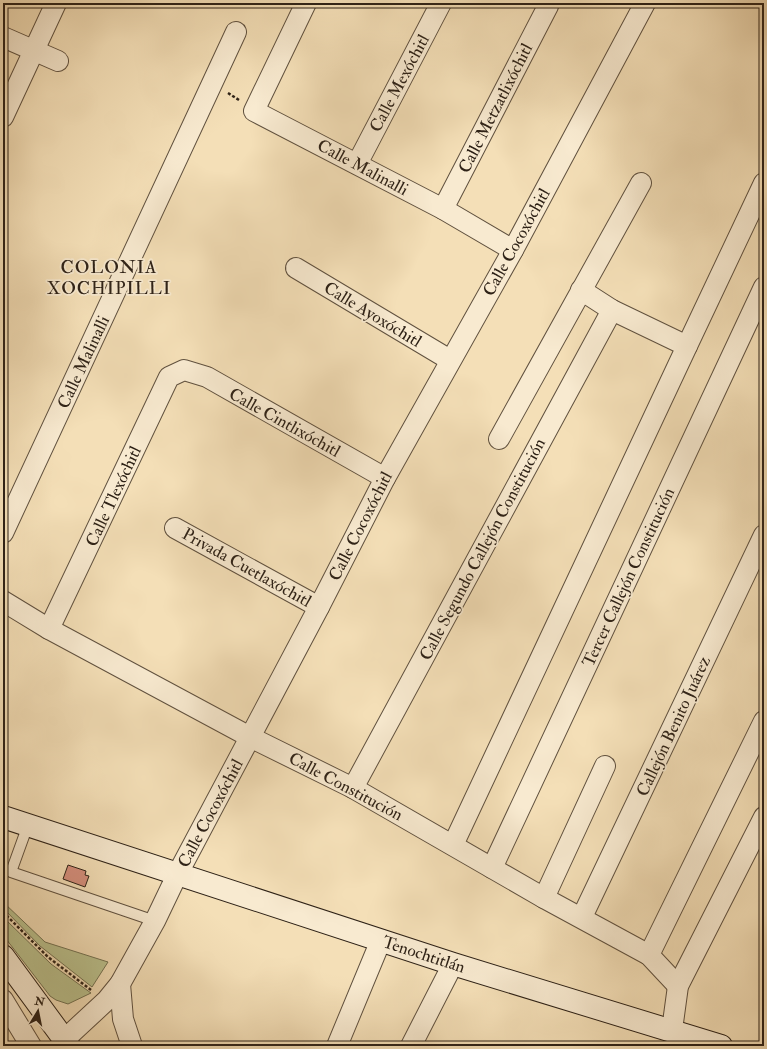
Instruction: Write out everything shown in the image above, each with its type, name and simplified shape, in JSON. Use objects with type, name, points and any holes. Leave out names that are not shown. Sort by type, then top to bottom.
[{"type":"main road","name":"Tenochtitlán","points":[[3,817],[453,964],[721,1046]]},
{"type":"main road","points":[[3,956],[45,1013],[61,1044]]},
{"type":"street","points":[[3,117],[56,3]]},
{"type":"street","points":[[254,110],[306,3]]},
{"type":"street","name":"Calle Mexóchitl","points":[[357,164],[442,3]]},
{"type":"street","name":"Calle Cocoxóchitl","points":[[61,1044],[107,1000],[120,984],[155,921],[177,875],[319,607],[385,478],[513,250],[644,3]]},
{"type":"street","name":"Calle Metzatlixóchitl","points":[[443,209],[548,6]]},
{"type":"street","name":"Calle Malinalli","points":[[3,533],[214,83],[236,32]]},
{"type":"street","points":[[3,37],[58,61]]},
{"type":"street","name":"Calle Malinalli","points":[[254,110],[443,209],[513,250]]},
{"type":"street","points":[[499,439],[641,183]]},
{"type":"street","points":[[453,845],[764,183]]},
{"type":"street","name":"Calle Ayoxóchitl","points":[[296,268],[450,360]]},
{"type":"street","name":"Tercer Callejón Constitución","points":[[492,868],[764,287]]},
{"type":"street","points":[[581,290],[612,310],[687,346]]},
{"type":"street","name":"Calle Segundo Callejón Constitución","points":[[353,788],[612,310]]},
{"type":"street","name":"Calle Cintlixóchitl","points":[[184,370],[206,377],[385,478]]},
{"type":"street","name":"Calle Tlexóchitl","points":[[49,629],[169,377],[184,370]]},
{"type":"street","name":"Privada Cuetlaxóchitl","points":[[175,528],[319,607]]},
{"type":"street","name":"Callejón Benito Juárez","points":[[582,917],[764,535]]},
{"type":"street","name":"Calle Constitución","points":[[3,601],[49,629],[250,737],[353,788],[544,898],[582,917],[649,955],[678,986]]},
{"type":"street","points":[[649,955],[764,721]]},
{"type":"street","points":[[544,898],[606,766]]},
{"type":"street","points":[[672,1030],[678,986],[764,817]]},
{"type":"street","points":[[337,1046],[381,940]]},
{"type":"street","points":[[411,1046],[453,964]]},
{"type":"street","points":[[120,984],[123,1020],[132,1046]]},
{"type":"street","points":[[3,1000],[31,1046]]},
{"type":"lane","points":[[28,825],[11,872],[155,921]]},
{"type":"path","points":[[214,83],[254,110]]},
{"type":"path","points":[[3,912],[48,957],[107,1000]]},
{"type":"green space","points":[[3,902],[45,942],[108,962],[92,987],[40,946],[3,908]]},
{"type":"green space","points":[[3,917],[51,964],[91,993],[68,1004],[56,1000],[50,996],[3,935]]},
{"type":"building","points":[[68,865],[86,871],[85,875],[89,876],[85,887],[63,879]]},
{"type":"district","name":"COLONIA XOCHIPILLI","points":[[109,277]]}]
